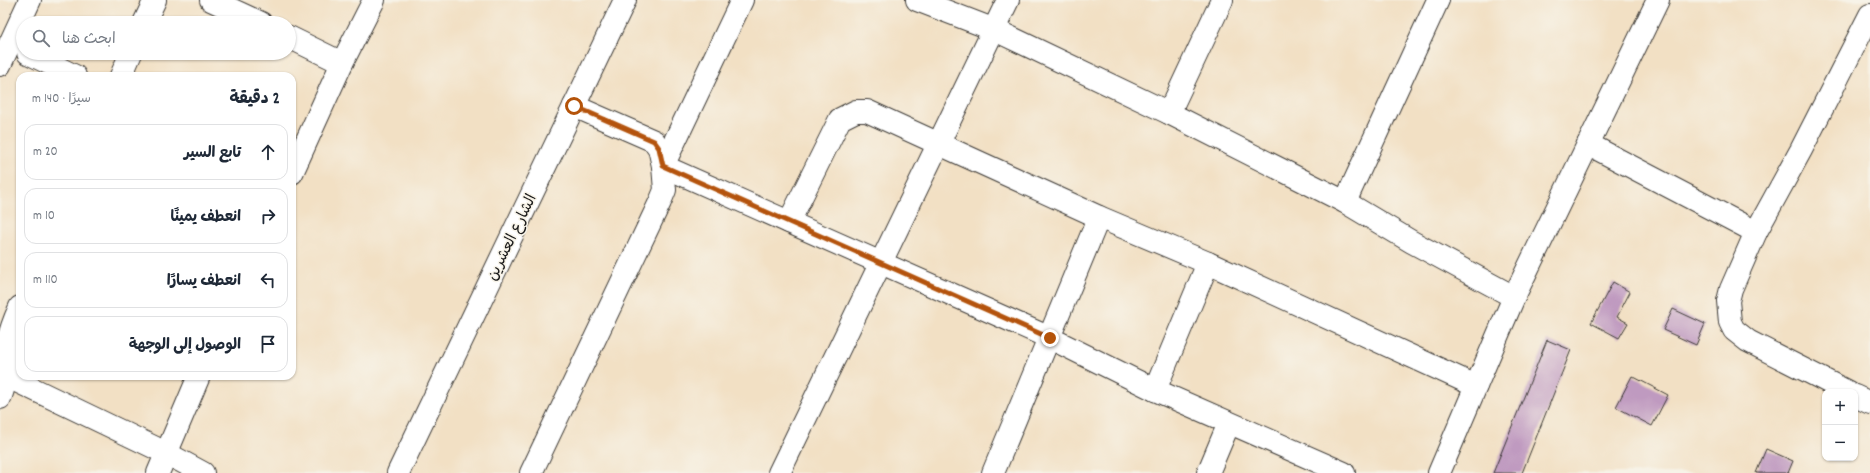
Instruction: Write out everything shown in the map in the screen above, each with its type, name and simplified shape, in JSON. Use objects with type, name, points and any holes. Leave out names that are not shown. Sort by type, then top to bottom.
[{"type":"street","points":[[27,16],[30,0]]},
{"type":"street","points":[[147,16],[154,0]]},
{"type":"street","points":[[211,0],[244,7],[254,16]]},
{"type":"street","points":[[296,164],[342,63],[374,0]]},
{"type":"street","name":"الشارع العشرين","points":[[398,473],[625,0]]},
{"type":"street","points":[[663,166],[742,0]]},
{"type":"street","points":[[918,0],[994,30],[1169,113],[1345,202],[1412,242],[1514,297]]},
{"type":"street","points":[[779,473],[1008,0]]},
{"type":"street","points":[[1169,113],[1222,0]]},
{"type":"street","points":[[1345,202],[1438,0]]},
{"type":"street","points":[[1439,473],[1514,297],[1658,0]]},
{"type":"street","points":[[1842,389],[1748,341],[1734,330],[1728,312],[1731,289],[1756,232],[1801,150],[1870,15]]},
{"type":"street","points":[[296,40],[342,63]]},
{"type":"street","points":[[0,65],[16,52]]},
{"type":"street","points":[[42,60],[67,72]]},
{"type":"street","points":[[123,72],[128,60]]},
{"type":"street","points":[[531,473],[665,190],[663,166],[659,148],[654,141],[574,106]]},
{"type":"street","points":[[789,222],[840,119],[847,114],[856,111],[867,111],[1099,217],[1208,263],[1476,386]]},
{"type":"street","points":[[1588,144],[1756,232]]},
{"type":"street","points":[[663,166],[1050,338],[1155,390],[1344,473]]},
{"type":"street","points":[[993,473],[1099,217]]},
{"type":"street","points":[[1155,390],[1208,263]]},
{"type":"street","points":[[0,398],[8,343],[12,324],[16,316]]},
{"type":"street","points":[[3,374],[166,453],[203,473]]},
{"type":"street","points":[[158,473],[197,380]]},
{"type":"street","points":[[1858,397],[1870,403]]},
{"type":"street","points":[[1208,473],[1229,423]]},
{"type":"building","points":[[1613,282],[1630,292],[1617,317],[1628,323],[1619,338],[1591,323]]},
{"type":"building","points":[[1673,309],[1705,324],[1696,345],[1663,330]]},
{"type":"building","points":[[1547,340],[1571,350],[1522,473],[1493,473]]},
{"type":"building","points":[[1632,376],[1668,395],[1652,426],[1616,407]]},
{"type":"building","points":[[1766,449],[1793,461],[1788,473],[1756,473]]},
{"type":"route","points":[[574,106],[654,141],[658,145],[663,166],[1050,338]]}]
